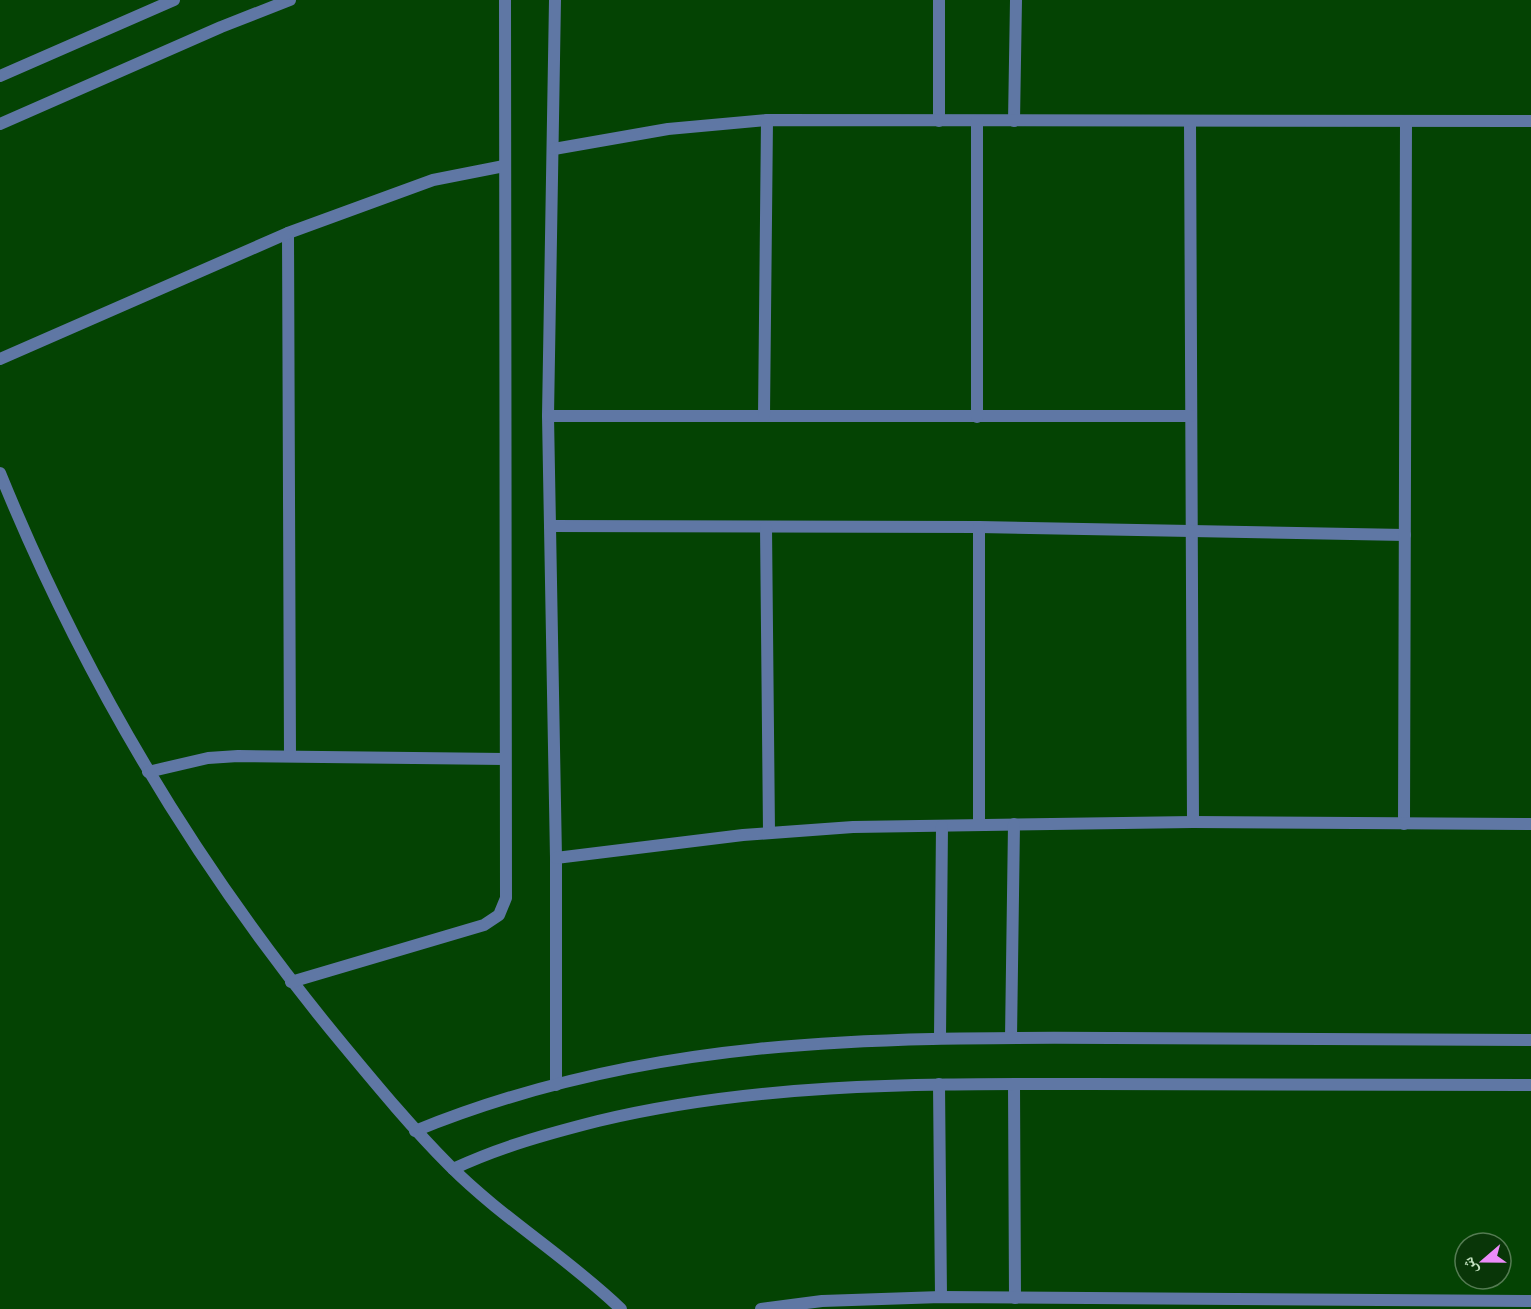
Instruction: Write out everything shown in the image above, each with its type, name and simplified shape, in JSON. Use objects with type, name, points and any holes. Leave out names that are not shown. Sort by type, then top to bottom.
[{"type":"street","points":[[0,76],[174,0]]},
{"type":"street","points":[[0,124],[220,27],[290,0]]},
{"type":"street","points":[[291,982],[484,925],[499,915],[506,898],[505,0]]},
{"type":"street","points":[[555,0],[548,416],[556,858],[555,1085]]},
{"type":"street","points":[[939,0],[939,121]]},
{"type":"street","points":[[1014,121],[1016,0]]},
{"type":"street","points":[[554,149],[668,129],[767,120],[1531,121]]},
{"type":"street","points":[[764,416],[767,120]]},
{"type":"street","points":[[976,417],[977,121]]},
{"type":"street","points":[[1190,121],[1193,822]]},
{"type":"street","points":[[1404,824],[1406,121]]},
{"type":"street","points":[[0,359],[288,233],[433,180],[504,166]]},
{"type":"street","points":[[288,233],[290,756]]},
{"type":"street","points":[[548,416],[1191,417]]},
{"type":"street","points":[[0,473],[41,569],[78,644],[148,772],[216,879],[291,982],[415,1131],[453,1169],[485,1200],[566,1262],[621,1309]]},
{"type":"street","points":[[550,526],[979,527],[1405,535]]},
{"type":"street","points":[[766,527],[769,832]]},
{"type":"street","points":[[979,527],[979,825]]},
{"type":"street","points":[[148,772],[208,758],[290,756],[505,759]]},
{"type":"street","points":[[556,858],[769,832],[853,827],[1193,822],[1531,824]]},
{"type":"street","points":[[1011,1038],[1014,824]]},
{"type":"street","points":[[940,1037],[942,826]]},
{"type":"street","points":[[415,1131],[484,1104],[618,1068],[746,1048],[810,1042],[940,1037],[1531,1040]]},
{"type":"street","points":[[453,1169],[533,1137],[686,1103],[812,1088],[939,1084],[1531,1085]]},
{"type":"street","points":[[939,1084],[941,1297]]},
{"type":"street","points":[[1014,1084],[1015,1298]]},
{"type":"street","points":[[761,1309],[822,1301],[941,1297],[976,1303],[1015,1298],[1190,1304],[1402,1305],[1531,1301]]}]
